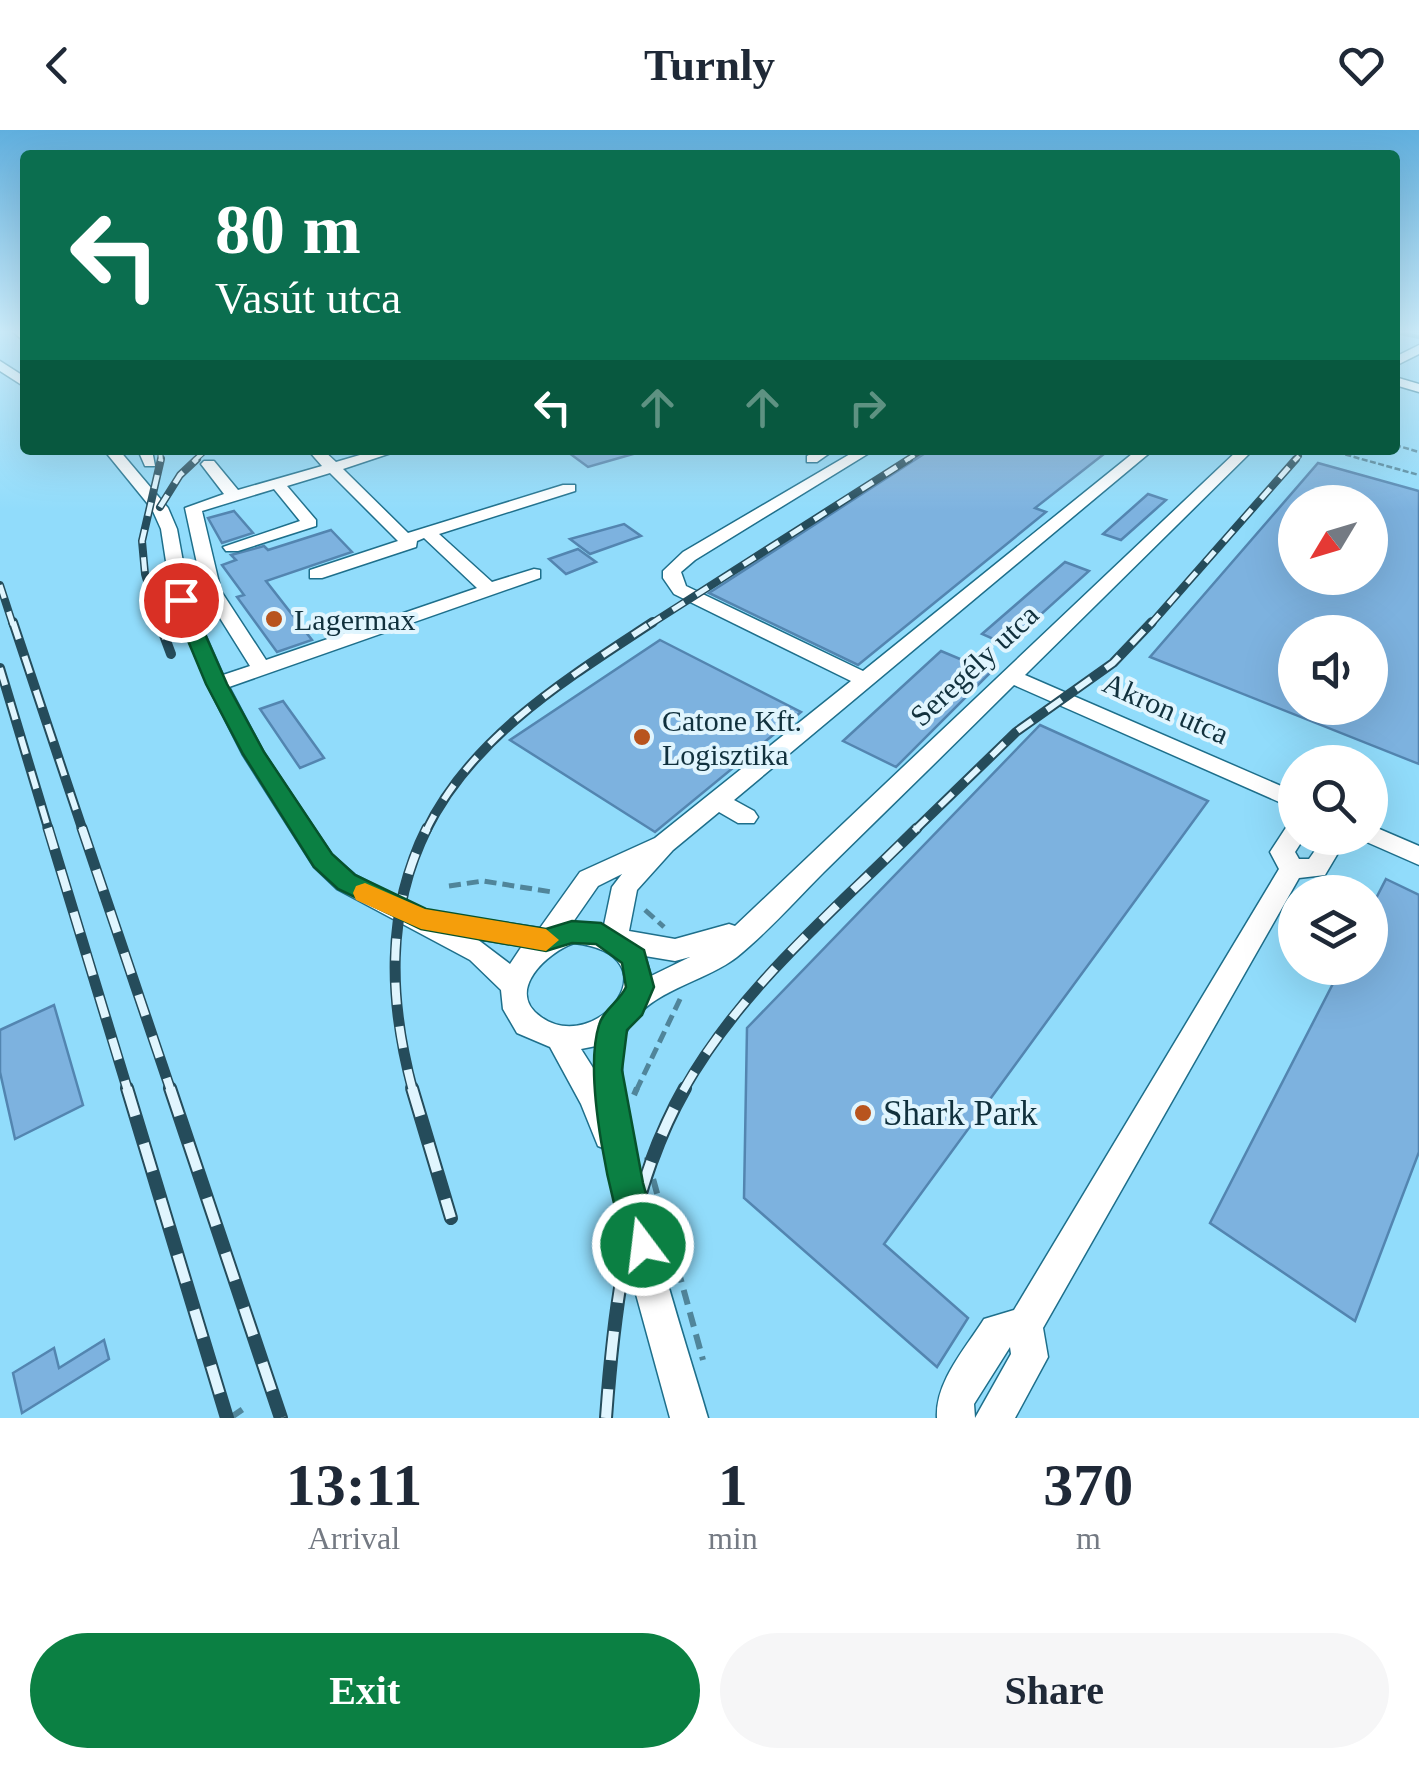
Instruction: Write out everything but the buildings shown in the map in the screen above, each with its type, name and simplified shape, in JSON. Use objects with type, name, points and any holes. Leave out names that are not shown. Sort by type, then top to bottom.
[{"type":"street","points":[[115,455],[152,498],[169,528],[181,600],[217,684],[254,754],[323,860],[346,882],[479,952],[513,984]]},
{"type":"street","points":[[316,574],[410,543],[320,455]]},
{"type":"street","points":[[262,668],[212,590],[193,508],[375,455]]},
{"type":"street","points":[[812,460],[820,455]]},
{"type":"street","points":[[860,455],[688,556],[672,570],[672,578],[692,596],[865,680]]},
{"type":"street","points":[[626,1183],[608,1070],[622,1016],[640,987],[638,967],[614,939],[618,903],[625,887],[664,844],[1140,455]]},
{"type":"street","name":"Seregély utca","points":[[622,1016],[679,960],[726,950],[746,926],[1241,455]]},
{"type":"street","points":[[209,464],[234,496]]},
{"type":"street","points":[[232,547],[310,523],[277,483]]},
{"type":"street","points":[[405,539],[569,488]]},
{"type":"street","points":[[427,532],[488,589]]},
{"type":"street","points":[[217,684],[534,574]]},
{"type":"street","name":"Akron utca","points":[[1010,676],[1278,794]]},
{"type":"street","points":[[717,801],[746,817]]},
{"type":"street","points":[[1388,842],[1419,856]]},
{"type":"street","points":[[622,1016],[587,1036],[560,1037],[523,1018],[516,1008],[513,984],[527,954],[546,940],[595,874],[664,844]]},
{"type":"street","points":[[1284,855],[1292,869]]},
{"type":"street","points":[[1292,869],[1316,868],[1324,855]]},
{"type":"street","points":[[994,1418],[1030,1356],[1025,1325],[1292,869]]},
{"type":"street","points":[[421,919],[546,940],[587,932],[679,960]]},
{"type":"street","points":[[560,1037],[594,1098],[626,1183],[689,1418]]},
{"type":"street","points":[[956,1418],[955,1400],[997,1332],[1025,1325]]},
{"type":"path","points":[[1347,455],[1419,475]]},
{"type":"path","points":[[449,886],[483,881],[577,896]]},
{"type":"path","points":[[618,903],[646,911],[664,928],[688,985],[634,1096],[636,1110]]},
{"type":"path","points":[[645,1152],[704,1364]]},
{"type":"path","points":[[230,1418],[243,1409]]},
{"type":"railway","points":[[160,455],[161,460]]},
{"type":"railway","points":[[194,461],[201,455]]},
{"type":"railway","points":[[905,461],[915,455]]},
{"type":"railway","points":[[1296,459],[1299,456]]},
{"type":"railway","points":[[160,507],[180,475],[197,459]]},
{"type":"railway","points":[[649,625],[909,459]]},
{"type":"railway","points":[[1150,625],[1296,459]]},
{"type":"railway","points":[[160,623],[145,574],[142,541],[161,460]]},
{"type":"railway","points":[[0,585],[13,625]]},
{"type":"railway","points":[[13,622],[83,831]]},
{"type":"railway","points":[[426,831],[445,797],[496,738],[556,688],[653,622]]},
{"type":"railway","points":[[914,831],[1016,732],[1113,663],[1152,622]]},
{"type":"railway","points":[[160,623],[171,654]]},
{"type":"railway","points":[[0,668],[49,831]]},
{"type":"railway","points":[[48,828],[128,1091]]},
{"type":"railway","points":[[82,828],[171,1091]]},
{"type":"railway","points":[[413,1091],[399,1024],[395,958],[404,892],[427,828]]},
{"type":"railway","points":[[683,1091],[733,1017],[761,984],[917,828]]},
{"type":"railway","points":[[127,1088],[227,1418]]},
{"type":"railway","points":[[170,1088],[281,1418]]},
{"type":"railway","points":[[412,1088],[451,1218]]},
{"type":"railway","points":[[606,1418],[627,1248],[650,1166],[685,1088]]},
{"type":"slow traffic","points":[[365,893],[421,919],[546,940]]},
{"type":"place","name":"Lagermax","points":[[274,619]]},
{"type":"place","name":"Catone Kft. Logisztika","points":[[642,737]]},
{"type":"place","name":"Shark Park","points":[[863,1113]]},
{"type":"route","points":[[181,600],[230,712],[254,754],[323,860],[346,882],[421,919],[546,940],[572,932],[601,934],[626,947],[634,958],[640,987],[632,1007],[613,1025],[608,1070],[626,1183],[643,1245]]}]
